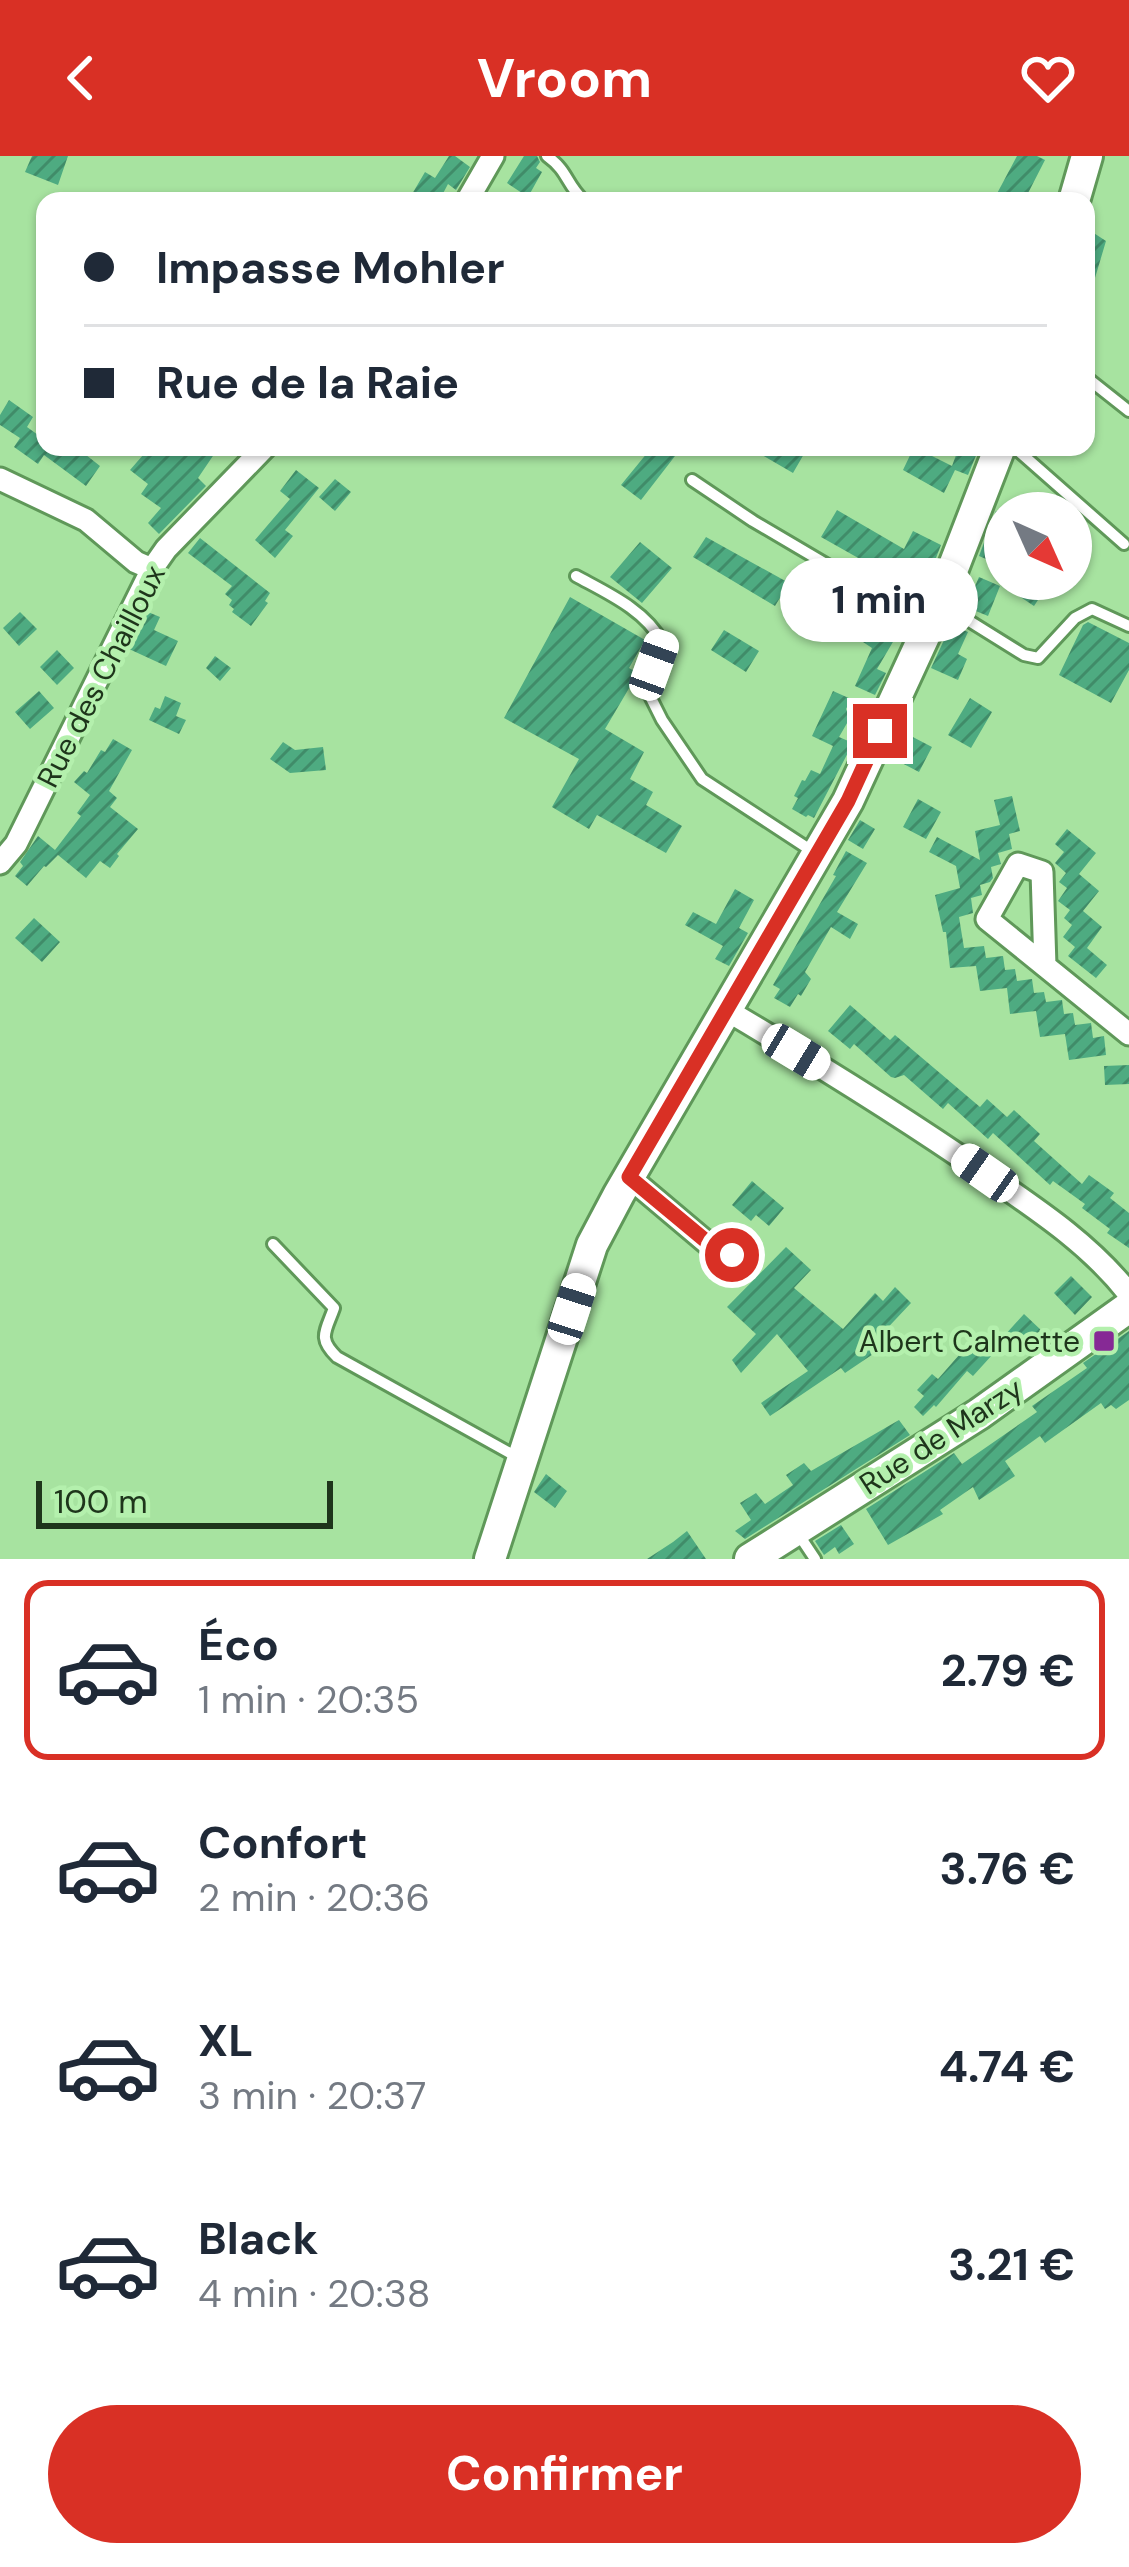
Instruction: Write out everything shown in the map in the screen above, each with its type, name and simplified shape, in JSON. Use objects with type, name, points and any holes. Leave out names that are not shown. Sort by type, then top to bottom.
[{"type":"street","points":[[472,192],[493,156]]},
{"type":"street","points":[[1077,192],[1087,156]]},
{"type":"street","name":"Rue des Chailloux","points":[[0,863],[16,844],[152,569],[256,456]]},
{"type":"street","points":[[490,1559],[592,1245],[848,801],[934,613],[996,456]]},
{"type":"street","points":[[0,479],[86,520],[136,562],[152,569]]},
{"type":"street","points":[[1045,966],[1129,1034]]},
{"type":"street","points":[[728,1011],[915,1124],[1050,1217],[1129,1294]]},
{"type":"street","points":[[629,1177],[712,1246],[732,1255]]},
{"type":"street","name":"Rue de Marzy","points":[[750,1559],[979,1414],[1129,1307]]},
{"type":"lane","points":[[547,156],[563,167],[575,192]]},
{"type":"lane","points":[[1095,384],[1129,411]]},
{"type":"lane","points":[[1024,456],[1124,544]]},
{"type":"lane","points":[[692,480],[753,521],[1024,655],[1038,658],[1076,618],[1092,609],[1129,626]]},
{"type":"lane","points":[[576,576],[616,598],[656,629],[662,642],[646,688],[702,779],[818,854]]},
{"type":"lane","points":[[273,1244],[334,1308],[324,1338],[337,1357],[523,1460]]},
{"type":"lane","points":[[796,1530],[815,1559]]},
{"type":"building","points":[[32,156],[68,156],[58,185],[25,172]]},
{"type":"building","points":[[449,156],[470,167],[456,190],[448,184],[444,192],[413,192],[425,172],[435,178]]},
{"type":"building","points":[[524,156],[537,156],[536,168],[542,172],[531,192],[520,192],[507,183]]},
{"type":"building","points":[[1017,156],[1045,160],[1029,192],[998,192]]},
{"type":"building","points":[[1095,234],[1106,241],[1095,278]]},
{"type":"building","points":[[9,400],[33,417],[27,427],[36,434],[36,456],[43,456],[38,464],[14,447],[20,438],[0,425]]},
{"type":"building","points":[[45,456],[87,456],[100,466],[86,486]]},
{"type":"building","points":[[142,456],[213,456],[198,478],[206,486],[159,534],[148,523],[161,508],[141,494],[148,484],[130,470]]},
{"type":"building","points":[[645,456],[675,456],[641,500],[621,485]]},
{"type":"building","points":[[764,456],[803,456],[793,473]]},
{"type":"building","points":[[910,456],[932,456],[952,466],[956,456],[976,456],[968,475],[955,470],[944,493],[903,470]]},
{"type":"building","points":[[296,470],[319,488],[285,530],[293,536],[275,558],[255,540],[290,499],[280,491]]},
{"type":"building","points":[[335,479],[351,492],[335,511],[319,497]]},
{"type":"building","points":[[837,510],[904,549],[913,531],[941,545],[922,594],[821,537]]},
{"type":"building","points":[[706,537],[789,583],[775,606],[693,557]]},
{"type":"building","points":[[200,538],[270,593],[251,626],[232,612],[232,600],[225,594],[232,586],[188,553]]},
{"type":"building","points":[[640,542],[672,568],[642,603],[610,577]]},
{"type":"building","points":[[979,577],[984,579],[984,600],[994,600],[988,616],[966,607]]},
{"type":"building","points":[[570,597],[645,640],[629,668],[638,673],[605,729],[644,752],[630,779],[653,792],[646,805],[682,826],[666,853],[597,815],[589,829],[552,807],[579,759],[504,718]]},
{"type":"building","points":[[20,612],[37,629],[19,646],[3,628]]},
{"type":"building","points":[[148,612],[160,617],[154,630],[178,641],[166,666],[129,649]]},
{"type":"building","points":[[878,616],[900,630],[877,669],[886,673],[875,695],[855,686],[872,648],[863,642]]},
{"type":"building","points":[[1088,622],[1129,643],[1129,670],[1111,703],[1059,675]]},
{"type":"building","points":[[951,625],[968,632],[958,654],[967,659],[958,680],[931,668]]},
{"type":"building","points":[[724,630],[759,651],[746,672],[711,650]]},
{"type":"building","points":[[57,650],[74,668],[57,685],[40,667]]},
{"type":"building","points":[[215,656],[231,668],[220,681],[206,668]]},
{"type":"building","points":[[39,691],[54,708],[30,729],[15,712]]},
{"type":"building","points":[[833,691],[851,699],[846,709],[850,718],[839,737],[853,743],[814,818],[806,817],[792,809],[798,798],[794,796],[811,770],[820,774],[833,746],[812,736]]},
{"type":"building","points":[[165,696],[181,703],[176,716],[186,720],[179,734],[149,720]]},
{"type":"building","points":[[970,698],[992,712],[971,748],[948,735]]},
{"type":"building","points":[[909,735],[932,747],[919,772],[896,760]]},
{"type":"building","points":[[113,739],[132,750],[109,791],[117,798],[110,807],[138,829],[110,868],[100,861],[86,878],[58,855],[27,886],[15,876],[23,866],[20,862],[38,836],[55,850],[81,816],[77,813],[90,795],[74,782]]},
{"type":"building","points":[[283,742],[295,750],[323,747],[326,770],[290,773],[270,759]]},
{"type":"building","points":[[1012,796],[1020,831],[1009,834],[1012,849],[998,853],[1001,864],[991,867],[993,878],[980,885],[982,895],[971,898],[973,913],[959,917],[964,948],[984,946],[986,958],[1003,956],[1005,970],[1015,969],[1017,981],[1032,979],[1034,993],[1044,992],[1046,1002],[1062,1000],[1064,1014],[1073,1013],[1075,1025],[1091,1023],[1093,1038],[1104,1036],[1106,1055],[1069,1060],[1065,1034],[1040,1037],[1036,1011],[1010,1014],[1007,988],[980,991],[976,966],[950,968],[935,895],[960,888],[956,866],[929,852],[937,837],[980,860],[975,831],[1000,825],[994,800]]},
{"type":"building","points":[[918,799],[941,812],[926,839],[903,827]]},
{"type":"building","points":[[860,820],[875,829],[863,849],[848,840]]},
{"type":"building","points":[[1067,829],[1096,853],[1079,874],[1099,891],[1083,911],[1102,927],[1087,948],[1107,965],[1096,978],[1068,956],[1075,947],[1063,937],[1072,925],[1064,918],[1070,910],[1058,901],[1067,888],[1059,882],[1066,873],[1055,863],[1064,852],[1055,844]]},
{"type":"building","points":[[846,851],[867,863],[837,912],[858,924],[850,939],[831,927],[805,972],[811,979],[790,1007],[774,998],[780,989],[773,985]]},
{"type":"building","points":[[735,889],[754,900],[739,928],[748,933],[729,966],[715,959],[723,946],[685,925],[693,912],[716,924]]},
{"type":"building","points":[[34,918],[60,942],[42,962],[15,938]]},
{"type":"building","points":[[850,1005],[890,1040],[895,1035],[980,1107],[987,1099],[1007,1117],[1014,1110],[1040,1134],[1034,1141],[1082,1184],[1089,1175],[1114,1193],[1110,1198],[1129,1213],[1129,1248],[1082,1208],[1085,1204],[1053,1181],[1050,1185],[993,1133],[988,1139],[948,1103],[943,1109],[904,1075],[891,1077],[854,1044],[850,1049],[828,1031]]},
{"type":"building","points":[[1129,1065],[1129,1084],[1105,1085],[1104,1066]]},
{"type":"building","points":[[752,1181],[784,1208],[769,1226],[756,1215],[751,1221],[732,1205]]},
{"type":"building","points":[[786,1247],[811,1270],[794,1288],[843,1329],[875,1293],[883,1301],[895,1287],[911,1303],[879,1337],[885,1346],[845,1373],[841,1368],[770,1416],[761,1403],[808,1371],[777,1334],[741,1373],[732,1360],[756,1334],[727,1307]]},
{"type":"building","points":[[1071,1276],[1092,1297],[1075,1315],[1054,1293]]},
{"type":"building","points":[[1024,1314],[1042,1331],[1022,1353],[1004,1336]]},
{"type":"building","points":[[1129,1331],[1129,1400],[1116,1409],[1111,1405],[1105,1409],[1101,1403],[1045,1443],[1040,1436],[1005,1461],[1015,1476],[979,1500],[973,1487],[940,1510],[943,1514],[888,1545],[866,1509],[954,1453],[962,1464],[1037,1412],[1032,1406]]},
{"type":"building","points":[[974,1338],[993,1354],[973,1376],[967,1371],[923,1416],[914,1407],[924,1396],[917,1390],[932,1374],[938,1379]]},
{"type":"building","points":[[899,1420],[910,1435],[745,1539],[735,1531],[751,1520],[740,1503],[756,1493],[765,1504],[793,1485],[786,1475],[804,1463],[811,1471]]},
{"type":"building","points":[[546,1474],[567,1491],[555,1508],[534,1492]]},
{"type":"building","points":[[841,1525],[854,1544],[839,1554],[835,1547],[824,1555],[815,1541]]},
{"type":"building","points":[[687,1531],[706,1559],[647,1559],[673,1542]]},
{"type":"place","name":"Albert Calmette","points":[[1104,1341]]},
{"type":"route","points":[[732,1255],[712,1246],[629,1177],[848,801],[880,731]]}]
